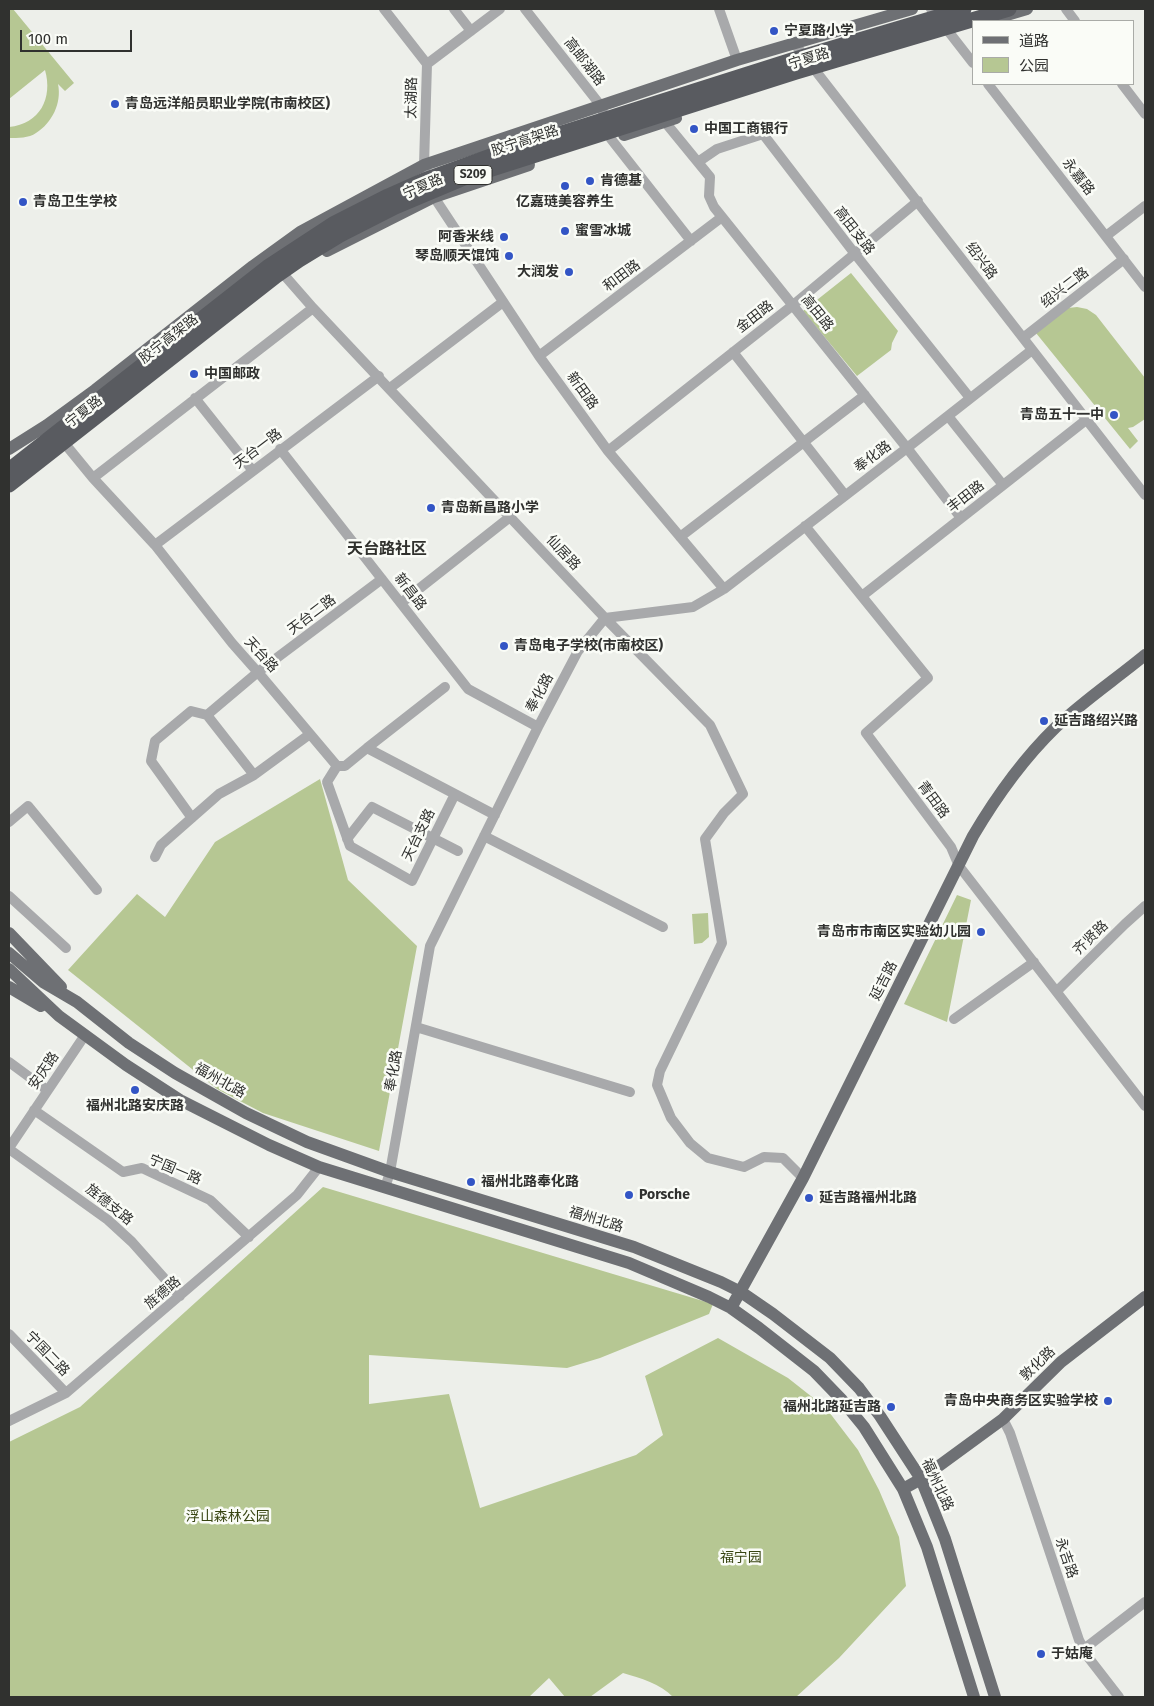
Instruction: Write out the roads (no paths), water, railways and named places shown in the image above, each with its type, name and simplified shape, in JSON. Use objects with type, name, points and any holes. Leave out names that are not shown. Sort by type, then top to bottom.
[{"type":"highway","name":"胶宁高架路","points":[[9,470],[269,266],[334,224],[388,196],[424,180],[496,154],[792,60],[964,9]]},
{"type":"highway","name":"胶宁高架路","points":[[9,487],[276,276],[340,235],[395,207],[446,185],[501,166],[796,72],[1009,9]]},
{"type":"highway","points":[[9,496],[70,439]]},
{"type":"main road","name":"宁夏路","points":[[9,449],[47,425],[95,390],[166,333],[300,232],[424,165],[737,60],[912,9]]},
{"type":"main road","points":[[990,20],[1027,9]]},
{"type":"main road","name":"宁夏路","points":[[70,439],[285,276],[340,244],[434,197],[559,154],[665,122],[816,72],[972,26]]},
{"type":"main road","name":"宁夏路","points":[[9,458],[47,425]]},
{"type":"main road","name":"延吉路","points":[[731,1308],[803,1178],[990,807],[1033,752],[1057,726],[1145,656]]},
{"type":"main road","points":[[9,933],[77,1002]]},
{"type":"main road","points":[[9,943],[52,978]]},
{"type":"main road","name":"福州北路","points":[[9,953],[44,982],[77,1002],[129,1043],[175,1073],[246,1113],[307,1142],[390,1172],[634,1247],[721,1282],[741,1292],[773,1314],[830,1358],[859,1388],[880,1416],[921,1479],[945,1539],[995,1697]]},
{"type":"main road","points":[[9,969],[59,1016],[120,1061],[180,1100],[233,1128],[319,1167],[629,1263],[710,1296],[759,1328],[814,1371],[837,1394],[864,1428],[904,1488],[927,1547],[974,1697]]},
{"type":"main road","points":[[9,982],[28,999]]},
{"type":"main road","points":[[9,987],[59,1016]]},
{"type":"main road","name":"敦化路","points":[[904,1488],[921,1479],[1003,1419],[1061,1362],[1145,1297]]},
{"type":"street","points":[[384,9],[426,64]]},
{"type":"street","points":[[454,9],[471,31]]},
{"type":"street","name":"太湖路","points":[[434,197],[424,165],[426,64],[500,9]]},
{"type":"street","name":"高邮湖路","points":[[525,9],[601,106],[611,139]]},
{"type":"street","points":[[718,9],[737,60]]},
{"type":"street","points":[[930,9],[972,63]]},
{"type":"street","points":[[1066,9],[1074,20]]},
{"type":"street","name":"绍兴路","points":[[794,43],[1145,495]]},
{"type":"street","name":"永嘉路","points":[[989,85],[1145,287]]},
{"type":"street","points":[[1123,85],[1145,114]]},
{"type":"street","name":"高田路","points":[[665,122],[710,177],[709,196],[714,207],[961,518]]},
{"type":"street","name":"高田支路","points":[[698,162],[717,149],[763,134],[855,254],[970,398]]},
{"type":"street","points":[[611,139],[691,241]]},
{"type":"street","name":"新田路","points":[[434,197],[539,356],[608,451],[724,589]]},
{"type":"street","name":"金田路","points":[[608,451],[793,305],[918,201]]},
{"type":"street","points":[[1106,236],[1145,206]]},
{"type":"street","name":"和田路","points":[[539,356],[722,217]]},
{"type":"street","name":"仙居路","points":[[268,255],[313,308],[605,618],[710,725],[744,794],[724,813],[705,838],[722,943],[660,1071],[657,1085],[671,1118],[690,1143],[708,1158],[744,1166],[764,1157],[783,1158],[803,1178]]},
{"type":"street","name":"绍兴二路","points":[[1023,338],[1124,259]]},
{"type":"street","points":[[390,388],[503,302]]},
{"type":"street","points":[[93,478],[313,308]]},
{"type":"street","name":"奉化路","points":[[386,1188],[430,946],[538,727],[578,651],[605,618],[693,607],[724,589],[1032,350]]},
{"type":"street","points":[[733,352],[845,496]]},
{"type":"street","name":"天台一路","points":[[155,545],[378,376]]},
{"type":"street","points":[[680,537],[865,395]]},
{"type":"street","points":[[195,398],[253,470]]},
{"type":"street","points":[[948,416],[1003,485]]},
{"type":"street","name":"丰田路","points":[[862,596],[1086,420]]},
{"type":"street","name":"天台路","points":[[47,425],[70,439],[93,478],[155,545],[232,643],[336,766]]},
{"type":"street","name":"新昌路","points":[[280,449],[468,688],[538,727]]},
{"type":"street","points":[[401,603],[510,517]]},
{"type":"street","name":"青田路","points":[[805,526],[928,678],[866,733],[951,847],[959,866],[1145,1106]]},
{"type":"street","name":"天台二路","points":[[207,715],[258,672],[382,579]]},
{"type":"street","points":[[347,839],[327,782],[336,766],[345,766],[445,687]]},
{"type":"street","points":[[192,818],[151,762],[155,741],[191,711],[207,715],[254,775]]},
{"type":"street","points":[[155,857],[161,845],[219,794],[254,775],[310,734]]},
{"type":"street","points":[[367,748],[495,815]]},
{"type":"street","name":"天台支路","points":[[347,839],[350,846],[412,881],[455,794]]},
{"type":"street","points":[[9,822],[28,806],[97,890]]},
{"type":"street","points":[[347,839],[372,807],[458,851]]},
{"type":"street","points":[[484,836],[663,927]]},
{"type":"street","points":[[9,896],[66,948]]},
{"type":"street","name":"齐贤路","points":[[1057,991],[1145,906]]},
{"type":"street","points":[[954,1019],[1034,962]]},
{"type":"street","points":[[416,1027],[630,1092]]},
{"type":"street","name":"安庆路","points":[[9,1148],[85,1035]]},
{"type":"street","points":[[9,1062],[47,1090]]},
{"type":"street","name":"宁国一路","points":[[34,1110],[123,1172],[142,1168],[210,1200],[249,1237]]},
{"type":"street","name":"旌德支路","points":[[9,1148],[108,1220],[132,1242],[180,1296]]},
{"type":"street","name":"旌德路","points":[[9,1420],[66,1393],[297,1195],[319,1167]]},
{"type":"street","name":"宁国二路","points":[[9,1334],[66,1393]]},
{"type":"street","name":"永吉路","points":[[1003,1419],[1013,1442],[1079,1640],[1088,1657],[1120,1697]]},
{"type":"street","points":[[1084,1649],[1145,1602]]},
{"type":"place","name":"宁夏路小学","points":[[774,31]]},
{"type":"place","name":"青岛远洋船员职业学院(市南校区)","points":[[115,104]]},
{"type":"place","name":"中国工商银行","points":[[694,129]]},
{"type":"place","name":"肯德基","points":[[590,181]]},
{"type":"place","name":"亿嘉琏美容养生","points":[[565,186]]},
{"type":"place","name":"青岛卫生学校","points":[[23,202]]},
{"type":"place","name":"蜜雪冰城","points":[[565,231]]},
{"type":"place","name":"阿香米线","points":[[504,237]]},
{"type":"place","name":"琴岛顺天馄饨","points":[[509,256]]},
{"type":"place","name":"大润发","points":[[569,272]]},
{"type":"place","name":"中国邮政","points":[[194,374]]},
{"type":"place","name":"青岛五十一中","points":[[1114,415]]},
{"type":"place","name":"青岛新昌路小学","points":[[431,508]]},
{"type":"place","name":"青岛电子学校(市南校区)","points":[[504,646]]},
{"type":"place","name":"延吉路绍兴路","points":[[1044,721]]},
{"type":"place","name":"青岛市市南区实验幼儿园","points":[[981,932]]},
{"type":"place","name":"福州北路安庆路","points":[[135,1090]]},
{"type":"place","name":"福州北路奉化路","points":[[471,1182]]},
{"type":"place","name":"Porsche","points":[[629,1195]]},
{"type":"place","name":"延吉路福州北路","points":[[809,1198]]},
{"type":"place","name":"青岛中央商务区实验学校","points":[[1108,1401]]},
{"type":"place","name":"福州北路延吉路","points":[[891,1407]]},
{"type":"place","name":"于姑庵","points":[[1041,1654]]},
{"type":"district","name":"天台路社区","points":[[387,550]]},
{"type":"park label","name":"浮山森林公园","points":[[228,1517]]},
{"type":"park label","name":"福宁园","points":[[741,1558]]}]
